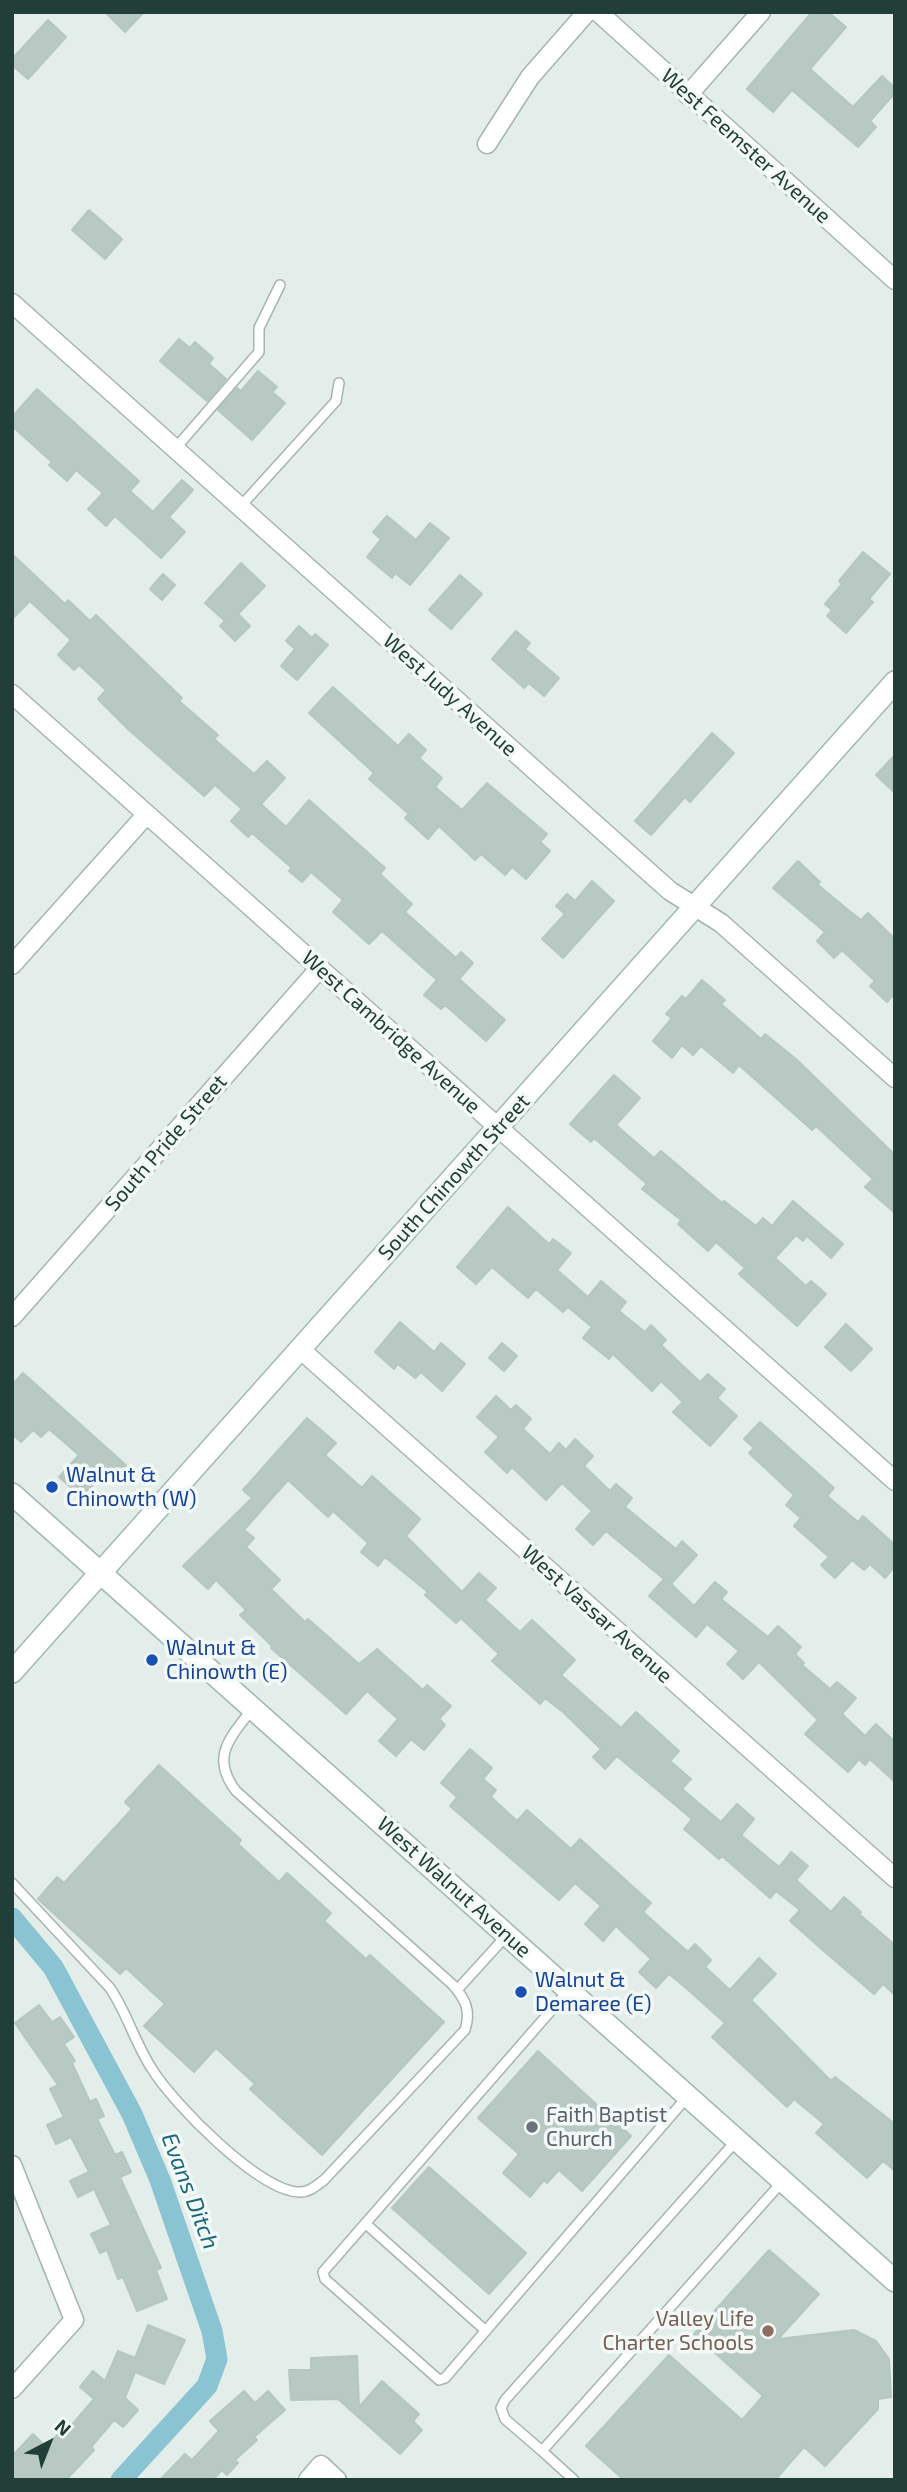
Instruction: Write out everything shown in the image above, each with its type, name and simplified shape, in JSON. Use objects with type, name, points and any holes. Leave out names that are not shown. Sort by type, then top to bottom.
[{"type":"street","points":[[486,144],[530,77],[587,12]]},
{"type":"street","name":"West Feemster Avenue","points":[[598,12],[895,280]]},
{"type":"street","points":[[688,95],[761,12]]},
{"type":"street","name":"West Judy Avenue","points":[[12,303],[670,891],[721,923],[895,1078]]},
{"type":"street","name":"South Chinowth Street","points":[[12,1672],[895,682]]},
{"type":"street","name":"West Cambridge Avenue","points":[[12,694],[895,1480]]},
{"type":"street","points":[[12,965],[146,815]]},
{"type":"street","name":"South Pride Street","points":[[12,1317],[320,968]]},
{"type":"street","name":"West Vassar Avenue","points":[[300,1349],[895,1878]]},
{"type":"street","name":"West Walnut Avenue","points":[[12,1493],[895,2281]]},
{"type":"street","points":[[12,2165],[74,2320],[12,2389]]},
{"type":"street","points":[[308,2480],[321,2465],[337,2480]]},
{"type":"lane","points":[[174,450],[259,352],[259,328],[280,285]]},
{"type":"lane","points":[[239,508],[336,401],[339,383]]},
{"type":"lane","points":[[12,1883],[110,1988],[122,2006],[151,2067],[172,2098],[245,2166],[273,2185],[288,2190],[310,2190],[324,2180],[452,2046],[469,2018],[467,2006],[457,1990],[236,1791],[226,1778],[222,1767],[224,1751],[253,1707]]},
{"type":"lane","points":[[457,1990],[507,1935]]},
{"type":"lane","points":[[569,1990],[324,2272],[325,2278],[439,2380],[445,2378],[687,2096]]},
{"type":"lane","points":[[575,2480],[505,2419],[501,2408],[505,2400],[736,2141]]},
{"type":"lane","points":[[542,2452],[782,2182]]},
{"type":"lane","points":[[366,2224],[486,2330]]},
{"type":"building","points":[[105,12],[144,12],[125,32]]},
{"type":"building","points":[[812,12],[828,12],[846,27],[810,69],[853,107],[882,76],[895,88],[895,93],[870,121],[876,127],[858,147],[792,90],[773,112],[747,89]]},
{"type":"building","points":[[48,20],[66,37],[28,79],[12,65],[12,59]]},
{"type":"building","points":[[89,210],[122,239],[105,259],[72,230]]},
{"type":"building","points":[[179,339],[190,348],[195,342],[213,358],[209,364],[226,379],[207,401],[160,361]]},
{"type":"building","points":[[258,371],[277,387],[272,392],[285,403],[252,440],[218,410],[237,388],[241,391]]},
{"type":"building","points":[[37,389],[139,481],[130,491],[153,512],[182,480],[193,490],[169,517],[185,532],[161,558],[115,516],[106,526],[88,509],[103,493],[76,470],[67,481],[49,465],[52,462],[12,426],[12,417]]},
{"type":"building","points":[[387,516],[416,540],[430,523],[449,538],[410,585],[395,573],[392,578],[367,557],[381,539],[373,532]]},
{"type":"building","points":[[863,552],[890,574],[869,599],[873,602],[846,633],[827,616],[832,610],[825,604],[842,584],[839,581]]},
{"type":"building","points":[[12,554],[65,604],[68,600],[90,621],[96,615],[182,698],[179,701],[218,735],[214,739],[254,774],[267,761],[285,778],[261,804],[286,827],[309,800],[385,868],[380,874],[412,904],[405,912],[456,958],[461,952],[473,963],[459,979],[505,1020],[486,1041],[445,1005],[441,1009],[424,995],[437,980],[382,931],[369,944],[333,912],[343,900],[311,872],[302,882],[289,871],[292,868],[252,833],[248,837],[231,821],[242,809],[215,785],[204,796],[129,730],[98,699],[106,690],[79,665],[74,670],[58,655],[71,640],[30,601],[12,619]]},
{"type":"building","points":[[241,563],[265,586],[238,614],[250,626],[235,641],[220,626],[225,621],[205,603]]},
{"type":"building","points":[[163,574],[175,585],[162,600],[150,589]]},
{"type":"building","points":[[460,575],[482,594],[451,629],[429,610]]},
{"type":"building","points":[[299,626],[312,638],[315,634],[328,645],[297,680],[281,666],[295,649],[286,641]]},
{"type":"building","points":[[516,631],[530,643],[525,649],[559,678],[544,696],[529,683],[524,688],[492,659]]},
{"type":"building","points":[[333,687],[398,746],[409,734],[426,750],[419,758],[442,778],[435,787],[462,810],[487,783],[547,834],[540,842],[550,851],[526,879],[512,867],[505,875],[481,854],[475,860],[439,826],[428,839],[405,818],[409,814],[369,779],[374,773],[309,713]]},
{"type":"building","points":[[712,733],[734,753],[690,802],[685,797],[651,835],[635,821]]},
{"type":"building","points":[[895,755],[895,793],[876,775]]},
{"type":"building","points":[[798,861],[820,882],[817,884],[847,909],[861,920],[868,913],[895,939],[895,993],[887,1002],[870,986],[875,981],[842,950],[834,958],[817,941],[825,932],[773,888]]},
{"type":"building","points":[[592,881],[614,901],[563,958],[542,939],[565,914],[556,906],[567,894],[575,901]]},
{"type":"building","points":[[702,980],[725,1000],[721,1004],[761,1039],[765,1034],[797,1060],[895,1155],[895,1213],[865,1187],[873,1179],[816,1126],[812,1130],[739,1065],[733,1073],[701,1046],[693,1055],[682,1045],[672,1058],[653,1041],[672,1018],[666,1014],[682,996],[686,999]]},
{"type":"building","points":[[614,1075],[640,1098],[616,1125],[654,1158],[661,1151],[722,1203],[724,1201],[756,1226],[763,1218],[772,1226],[793,1201],[843,1244],[831,1258],[807,1236],[803,1241],[796,1235],[775,1258],[806,1286],[811,1281],[826,1294],[797,1326],[739,1274],[745,1268],[716,1242],[708,1251],[678,1224],[681,1220],[642,1189],[647,1184],[594,1138],[591,1142],[570,1124]]},
{"type":"building","points":[[508,1207],[549,1244],[553,1239],[571,1253],[557,1270],[588,1297],[601,1281],[626,1302],[619,1311],[645,1332],[651,1325],[666,1340],[661,1345],[700,1382],[708,1374],[725,1389],[717,1398],[737,1416],[710,1446],[673,1412],[683,1402],[661,1381],[652,1391],[613,1354],[609,1359],[583,1338],[592,1327],[568,1307],[563,1312],[536,1289],[528,1298],[492,1267],[476,1284],[457,1267]]},
{"type":"building","points":[[400,1322],[434,1352],[441,1343],[465,1364],[442,1391],[421,1372],[415,1378],[398,1364],[394,1369],[375,1352]]},
{"type":"building","points":[[846,1324],[872,1349],[851,1371],[825,1347]]},
{"type":"building","points":[[502,1343],[517,1356],[504,1371],[489,1358]]},
{"type":"building","points":[[23,1373],[128,1467],[113,1484],[102,1475],[82,1497],[59,1477],[79,1455],[49,1429],[41,1437],[33,1430],[21,1442],[12,1434],[12,1385]]},
{"type":"building","points":[[496,1396],[511,1410],[516,1405],[531,1419],[523,1429],[550,1454],[559,1443],[566,1450],[575,1439],[593,1456],[584,1466],[610,1491],[616,1484],[632,1498],[625,1507],[676,1549],[682,1541],[697,1555],[671,1584],[694,1606],[715,1582],[727,1592],[721,1599],[768,1637],[778,1626],[801,1647],[795,1654],[804,1663],[802,1665],[830,1689],[837,1682],[856,1698],[842,1714],[865,1736],[876,1724],[895,1742],[895,1782],[870,1759],[865,1765],[859,1759],[848,1772],[805,1734],[818,1720],[759,1662],[743,1679],[727,1664],[739,1651],[707,1624],[696,1637],[649,1596],[664,1579],[606,1531],[593,1545],[576,1529],[592,1511],[562,1483],[546,1500],[512,1467],[507,1473],[485,1452],[499,1437],[477,1417]]},
{"type":"building","points":[[307,1418],[336,1443],[325,1455],[362,1488],[372,1476],[420,1519],[406,1536],[462,1592],[479,1573],[496,1588],[485,1600],[520,1632],[532,1620],[575,1660],[561,1675],[621,1728],[636,1712],[679,1751],[670,1761],[691,1779],[682,1789],[721,1822],[737,1804],[754,1819],[741,1835],[779,1867],[791,1852],[808,1866],[796,1880],[831,1912],[844,1897],[895,1945],[895,1995],[883,1984],[874,1994],[825,1952],[790,1921],[800,1910],[776,1891],[770,1898],[722,1856],[719,1859],[684,1829],[692,1819],[617,1756],[605,1769],[593,1757],[601,1749],[563,1712],[545,1698],[540,1704],[492,1661],[499,1654],[461,1618],[456,1623],[425,1595],[428,1592],[385,1557],[378,1566],[361,1552],[368,1543],[333,1511],[328,1517],[288,1480],[244,1530],[254,1538],[246,1547],[280,1580],[271,1589],[305,1622],[308,1619],[359,1664],[377,1649],[423,1690],[427,1685],[451,1706],[439,1719],[445,1725],[424,1750],[411,1739],[396,1756],[379,1741],[398,1719],[367,1691],[346,1714],[271,1648],[240,1615],[246,1610],[216,1580],[208,1589],[183,1566],[252,1498],[243,1490]]},
{"type":"building","points":[[760,1422],[834,1488],[827,1496],[858,1522],[863,1516],[895,1545],[895,1566],[885,1578],[870,1564],[864,1570],[852,1560],[835,1578],[821,1565],[829,1557],[794,1526],[801,1518],[786,1505],[794,1495],[749,1453],[754,1448],[744,1439]]},
{"type":"building","points":[[470,1749],[492,1768],[483,1779],[496,1790],[491,1797],[517,1821],[527,1810],[571,1849],[580,1839],[651,1903],[643,1912],[688,1952],[695,1944],[711,1960],[705,1967],[730,1990],[759,1958],[776,1974],[751,2000],[831,2081],[835,2077],[895,2124],[895,2171],[883,2161],[867,2178],[816,2133],[824,2124],[794,2099],[787,2107],[712,2037],[725,2023],[669,1974],[656,1988],[639,1972],[651,1959],[616,1926],[603,1941],[585,1924],[601,1906],[575,1883],[559,1900],[450,1806],[457,1797],[441,1783]]},
{"type":"building","points":[[159,1765],[241,1840],[238,1844],[279,1882],[287,1873],[331,1913],[324,1921],[366,1959],[370,1955],[444,2022],[322,2155],[250,2089],[255,2084],[216,2048],[194,2072],[144,2026],[165,2004],[126,1968],[120,1974],[38,1899],[57,1877],[64,1883],[132,1809],[125,1802]]},
{"type":"building","points":[[39,2005],[52,2022],[60,2017],[74,2037],[64,2044],[75,2061],[72,2063],[90,2102],[96,2099],[104,2116],[97,2119],[115,2155],[122,2152],[131,2172],[120,2177],[161,2268],[156,2270],[167,2299],[137,2311],[123,2277],[118,2279],[107,2250],[100,2253],[91,2234],[111,2225],[94,2189],[78,2197],[70,2181],[89,2172],[71,2137],[56,2144],[47,2125],[64,2117],[50,2089],[58,2085],[15,2023]]},
{"type":"building","name":"Faith Baptist Church","points":[[538,2051],[631,2136],[582,2191],[559,2170],[547,2183],[544,2180],[530,2197],[503,2173],[519,2154],[478,2118]]},
{"type":"building","points":[[429,2167],[526,2253],[489,2294],[392,2208]]},
{"type":"building","points":[[769,2250],[819,2294],[778,2339],[854,2330],[876,2341],[889,2359],[891,2397],[878,2399],[878,2409],[825,2466],[804,2447],[775,2480],[624,2480],[586,2446],[669,2355],[742,2420],[763,2396],[694,2334]]},
{"type":"building","points":[[148,2325],[185,2340],[164,2384],[135,2372],[125,2398],[138,2410],[123,2427],[114,2420],[91,2447],[94,2450],[66,2480],[12,2480],[12,2456],[33,2434],[46,2447],[67,2425],[70,2427],[94,2399],[80,2387],[93,2371],[105,2381],[118,2351],[135,2358]]},
{"type":"building","points":[[357,2356],[359,2407],[382,2381],[419,2414],[413,2421],[422,2430],[400,2454],[338,2399],[291,2400],[289,2370],[311,2370],[311,2358]]},
{"type":"building","points":[[244,2391],[255,2403],[268,2391],[285,2410],[254,2437],[257,2440],[235,2460],[238,2463],[227,2475],[222,2470],[213,2480],[160,2480],[185,2454],[192,2460],[219,2431],[210,2421]]},
{"type":"waterway","name":"Evans Ditch","points":[[12,1918],[53,1967],[132,2114],[160,2180],[212,2331],[217,2359],[207,2386],[121,2480]]},
{"type":"place","name":"Walnut & Chinowth (W)","points":[[52,1487]]},
{"type":"place","name":"Walnut & Chinowth (E)","points":[[152,1660]]},
{"type":"place","name":"Walnut & Demaree (E)","points":[[521,1992]]},
{"type":"place","name":"Faith Baptist Church","points":[[532,2127]]},
{"type":"place","name":"Valley Life Charter Schools","points":[[768,2331]]}]
